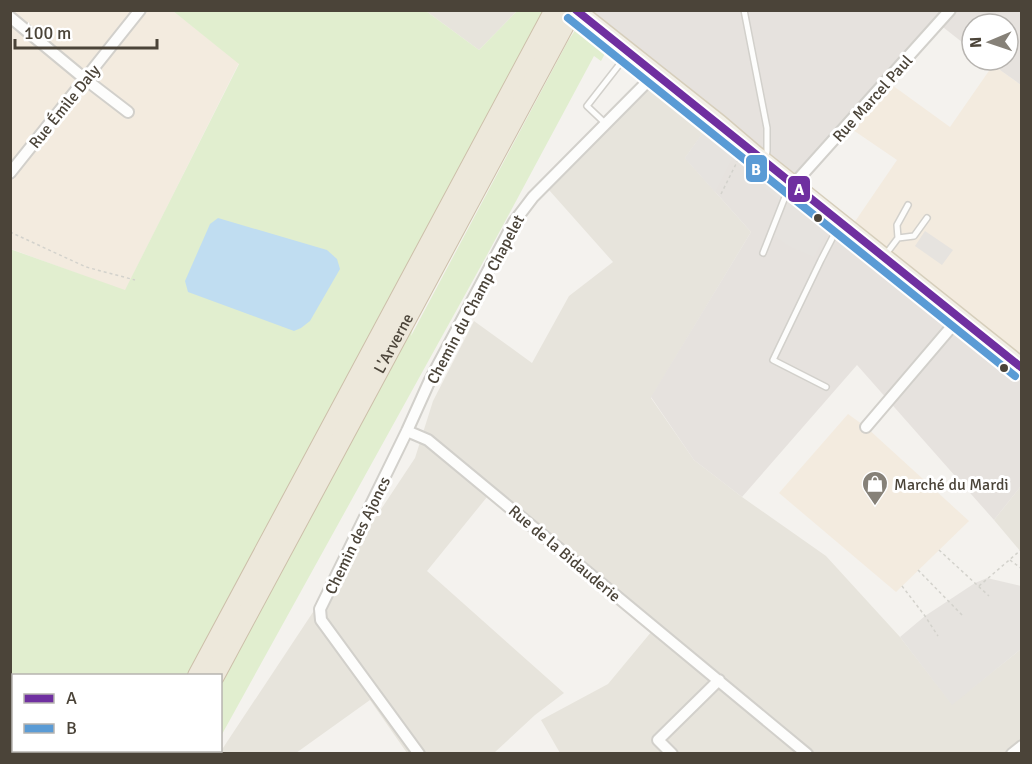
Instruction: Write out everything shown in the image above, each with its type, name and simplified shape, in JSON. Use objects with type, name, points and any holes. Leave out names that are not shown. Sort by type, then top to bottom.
[{"type":"highway","name":"L'Arverne","points":[[199,674],[555,10]]},
{"type":"highway","name":"L'Arverne","points":[[215,674],[577,12]]},
{"type":"main road","points":[[577,12],[719,124],[765,163],[789,191],[840,222],[1022,369]]},
{"type":"street","name":"Rue Émile Daly","points":[[10,173],[140,10]]},
{"type":"street","name":"Rue Marcel Paul","points":[[789,191],[950,10]]},
{"type":"street","points":[[10,17],[85,80],[128,112]]},
{"type":"street","name":"Chemin du Champ Chapelet","points":[[407,431],[430,380],[514,222],[533,197],[656,73]]},
{"type":"street","points":[[866,427],[959,318]]},
{"type":"street","name":"Rue de la Bidauderie","points":[[407,431],[428,440],[807,753]]},
{"type":"street","name":"Chemin des Ajoncs","points":[[407,431],[320,609],[321,620],[419,753]]},
{"type":"street","points":[[672,753],[658,740],[719,680]]},
{"type":"street","points":[[1012,753],[1022,746]]},
{"type":"lane","points":[[744,10],[767,128],[768,151],[765,163]]},
{"type":"lane","points":[[606,124],[587,106],[629,52]]},
{"type":"lane","points":[[763,253],[789,191]]},
{"type":"lane","points":[[884,258],[898,238],[897,225],[908,205]]},
{"type":"lane","points":[[898,238],[914,236],[927,218]]},
{"type":"lane","points":[[826,387],[773,360],[840,222]]},
{"type":"path","points":[[721,194],[744,146]]},
{"type":"path","points":[[10,232],[86,267],[135,280]]},
{"type":"path","points":[[978,586],[1022,549]]},
{"type":"path","points":[[939,550],[989,596]]},
{"type":"path","points":[[1010,559],[1022,569]]},
{"type":"path","points":[[918,570],[963,616]]},
{"type":"path","points":[[902,586],[938,636]]},
{"type":"shaded area","points":[[10,11],[173,11],[239,63],[125,291],[11,249]]},
{"type":"shaded area","points":[[426,11],[517,11],[479,50]]},
{"type":"shaded area","points":[[584,11],[1021,11],[1021,85],[1003,72],[1020,72],[1020,12],[960,12],[960,41],[934,20],[794,174]]},
{"type":"shaded area","points":[[988,72],[1003,72],[1021,85],[1021,355],[854,223],[897,160],[853,130],[892,85],[950,127]]},
{"type":"shaded area","points":[[654,82],[708,126],[685,158],[751,232],[651,398],[694,460],[826,556],[900,637],[952,704],[1021,649],[1021,753],[560,753],[541,720],[608,684],[657,625],[487,497],[427,571],[564,693],[535,715],[494,753],[407,753],[370,700],[296,753],[219,754],[415,458],[433,401],[474,321],[532,363],[569,296],[613,262],[549,190]]},
{"type":"shaded area","points":[[708,126],[877,259],[1021,380],[1021,486],[994,520],[857,365],[742,497],[694,460],[651,397],[751,232],[685,158]]},
{"type":"shaded area","points":[[708,126],[736,150],[715,192],[685,158]]},
{"type":"shaded area","points":[[744,157],[788,192],[780,201],[739,167]]},
{"type":"shaded area","points":[[791,194],[830,227],[814,257],[789,246],[775,236]]},
{"type":"shaded area","points":[[925,231],[953,250],[942,265],[915,246]]},
{"type":"shaded area","name":"Marché du Mardi","points":[[848,414],[866,427],[969,521],[896,592],[779,493]]},
{"type":"shaded area","points":[[1021,486],[1021,552],[994,520]]},
{"type":"shaded area","points":[[987,578],[1021,586],[1021,649],[952,705],[900,637],[925,616],[975,583]]},
{"type":"green space","points":[[173,11],[426,11],[479,50],[517,11],[543,11],[443,199],[411,336],[578,26],[609,46],[601,61],[594,56],[487,255],[222,734],[222,674],[12,674],[12,752],[212,752],[11,753],[10,249],[125,290],[239,64]]},
{"type":"water","points":[[218,218],[327,250],[337,259],[340,269],[310,321],[294,331],[188,292],[185,281],[210,224]]},
{"type":"transit line","name":"A","points":[[576,10],[1022,368]]},
{"type":"transit line","name":"B","points":[[568,18],[1015,376]]},
{"type":"place","name":"Marché du Mardi","points":[[875,507]]}]
